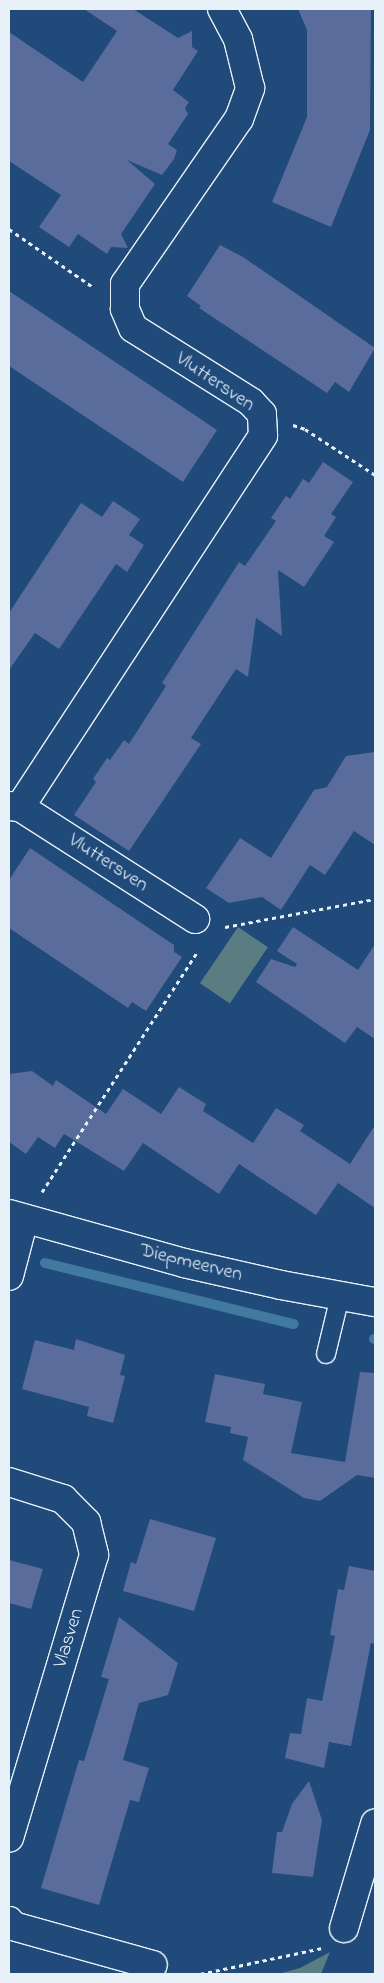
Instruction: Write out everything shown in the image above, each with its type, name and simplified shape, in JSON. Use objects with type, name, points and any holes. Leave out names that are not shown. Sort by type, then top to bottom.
[{"type":"street","points":[[125,309],[126,284],[239,119],[250,88],[238,39],[222,9]]},
{"type":"street","name":"Vluttersven","points":[[125,309],[133,328],[251,402],[262,414],[263,435],[15,806],[203,924]]},
{"type":"street","points":[[9,1276],[17,1216]]},
{"type":"street","name":"Diepmeerven","points":[[17,1216],[184,1263],[375,1302]]},
{"type":"street","name":"Vlasven","points":[[9,1482],[63,1499],[86,1522],[94,1555],[9,1838]]},
{"type":"street","points":[[344,1928],[375,1824]]},
{"type":"street","points":[[9,1921],[13,1926],[153,1965]]},
{"type":"lane","points":[[326,1354],[340,1296]]},
{"type":"path","points":[[9,229],[125,309]]},
{"type":"path","points":[[262,414],[305,429],[375,475]]},
{"type":"path","points":[[17,1216],[203,924],[375,899]]},
{"type":"path","points":[[200,1974],[308,1953],[330,1946],[344,1928]]},
{"type":"green space","points":[[238,927],[268,947],[230,1004],[200,983]]},
{"type":"green space","points":[[330,1952],[321,1974],[278,1974],[300,1968]]},
{"type":"building","points":[[84,9],[133,9],[178,38],[192,31],[192,47],[198,51],[173,90],[189,102],[185,108],[188,114],[168,144],[177,150],[174,159],[162,175],[127,160],[155,184],[121,234],[128,248],[111,247],[107,254],[78,234],[69,247],[39,227],[61,195],[9,161],[9,32],[83,82],[117,31]]},
{"type":"building","points":[[298,9],[371,9],[370,130],[331,227],[272,202],[307,117],[307,30]]},
{"type":"building","points":[[220,245],[243,257],[375,348],[349,392],[335,382],[327,393],[199,308],[201,306],[187,296]]},
{"type":"building","points":[[9,291],[217,430],[183,482],[9,366]]},
{"type":"building","points":[[323,462],[353,482],[331,514],[336,517],[324,536],[334,542],[304,587],[278,570],[282,636],[256,618],[248,677],[236,669],[191,738],[201,744],[129,851],[74,815],[96,782],[93,779],[107,758],[110,760],[124,740],[129,744],[166,686],[162,683],[239,562],[245,566],[276,521],[271,518],[286,496],[290,499],[303,479],[309,483]]},
{"type":"building","points":[[113,501],[140,519],[129,535],[144,545],[127,572],[116,564],[59,649],[35,633],[9,670],[9,613],[81,503],[102,517]]},
{"type":"building","points":[[375,752],[375,845],[354,831],[325,875],[310,865],[281,910],[262,897],[229,903],[206,888],[240,838],[271,858],[314,790],[327,787],[346,756]]},
{"type":"building","points":[[30,848],[174,945],[174,952],[182,957],[146,1011],[132,1002],[128,1008],[9,928],[9,880]]},
{"type":"building","points":[[293,927],[358,970],[375,944],[375,1039],[357,1027],[345,1043],[256,982],[271,959],[295,967],[297,964],[277,951]]},
{"type":"building","points":[[32,1071],[53,1086],[56,1080],[106,1114],[123,1089],[161,1114],[179,1087],[206,1104],[203,1111],[253,1143],[276,1108],[304,1125],[300,1131],[350,1164],[375,1125],[375,1208],[338,1183],[316,1215],[239,1164],[219,1194],[143,1143],[124,1171],[64,1134],[55,1148],[38,1137],[26,1154],[9,1142],[9,1074]]},
{"type":"building","points":[[76,1339],[125,1355],[120,1375],[125,1376],[113,1423],[87,1416],[89,1407],[22,1389],[35,1340],[74,1350]]},
{"type":"building","points":[[360,1372],[375,1373],[375,1478],[357,1475],[320,1501],[304,1498],[243,1460],[248,1437],[230,1433],[231,1427],[205,1422],[215,1374],[265,1384],[263,1394],[302,1402],[291,1453],[345,1462]]},
{"type":"building","points":[[150,1519],[216,1538],[194,1611],[123,1591],[131,1562],[136,1564]]},
{"type":"building","points":[[9,1560],[43,1569],[31,1609],[9,1603]]},
{"type":"building","points":[[349,1566],[375,1571],[375,1644],[371,1643],[351,1746],[329,1742],[324,1768],[285,1758],[290,1733],[301,1734],[307,1698],[322,1701],[335,1636],[330,1635],[338,1589],[344,1590]]},
{"type":"building","points":[[119,1617],[178,1663],[168,1695],[139,1703],[123,1760],[149,1768],[139,1802],[130,1800],[99,1905],[41,1888],[79,1760],[84,1761],[109,1679],[101,1677]]},
{"type":"building","points":[[309,1781],[322,1820],[313,1877],[272,1873],[277,1832],[282,1832],[292,1804]]},
{"type":"waterway","points":[[45,1263],[294,1324]]}]
